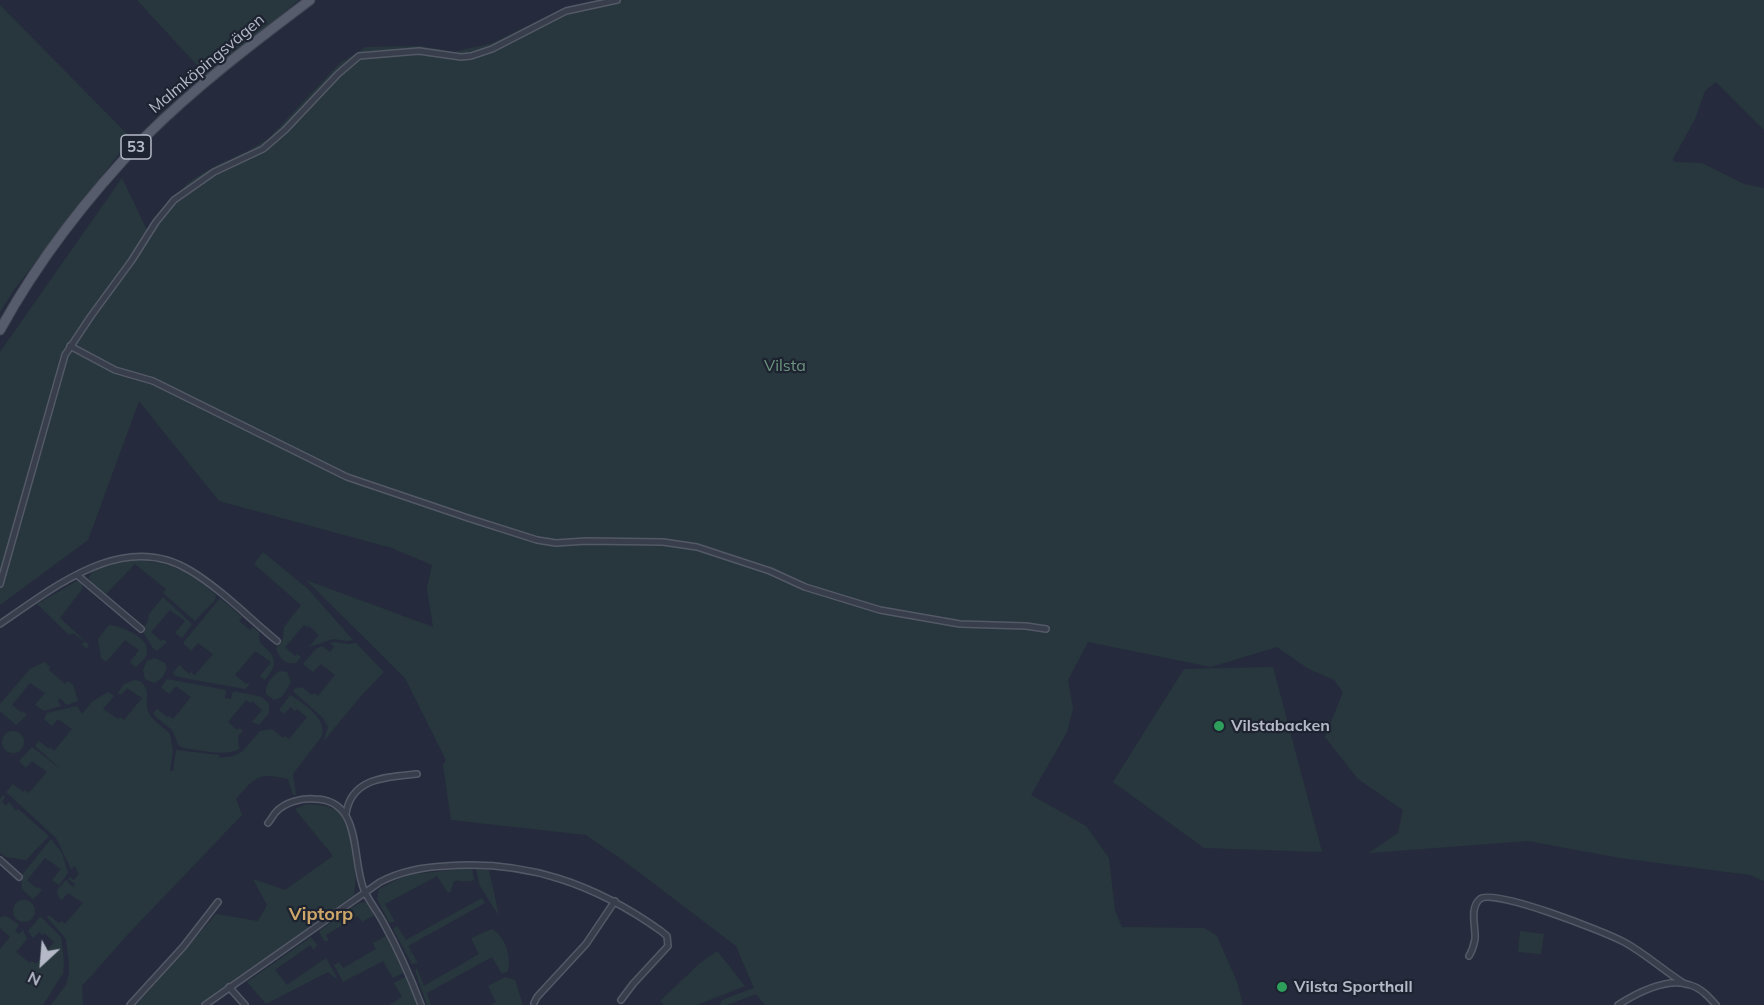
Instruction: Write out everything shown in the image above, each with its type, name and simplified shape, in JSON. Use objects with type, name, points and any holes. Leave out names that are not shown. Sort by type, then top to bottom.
[{"type":"main road","name":"Malmköpingsvägen","points":[[0,330],[55,243],[117,166],[174,110],[224,67],[310,0]]},
{"type":"street","points":[[0,584],[60,368],[70,346],[166,208],[214,172],[263,149],[285,130],[358,56],[419,51],[460,57],[471,56],[492,49],[566,11],[616,0]]},
{"type":"street","points":[[70,346],[115,370],[153,381],[347,477],[537,540],[556,543],[663,542],[697,547],[770,571],[805,587],[880,610],[960,624],[1026,626],[1046,629]]},
{"type":"street","points":[[0,624],[77,575],[103,563],[126,557],[142,556],[168,560],[199,576],[277,641]]},
{"type":"street","points":[[77,575],[141,629]]},
{"type":"street","points":[[417,774],[380,778],[369,782],[356,792],[347,807],[346,814],[354,838],[358,872],[364,891],[401,956],[421,1005]]},
{"type":"street","points":[[268,823],[282,807],[291,802],[310,798],[330,802],[346,814]]},
{"type":"street","points":[[0,860],[19,877]]},
{"type":"street","points":[[205,1005],[364,891],[390,876],[411,870],[487,865],[553,876],[587,888],[615,901],[661,931],[669,941],[665,952],[635,981],[621,1000]]},
{"type":"street","points":[[1470,956],[1475,936],[1476,906],[1480,899],[1486,896],[1496,897],[1566,918],[1610,935],[1652,960],[1685,984]]},
{"type":"street","points":[[534,1003],[586,944],[615,901]]},
{"type":"street","points":[[130,1005],[183,947],[218,902]]},
{"type":"street","points":[[1618,1005],[1665,984],[1685,984],[1698,988],[1716,1005]]},
{"type":"street","points":[[229,987],[245,1005]]},
{"type":"green space","points":[[137,0],[299,0],[207,76]]},
{"type":"green space","name":"Vilsta","points":[[596,0],[1764,0],[1764,130],[1716,82],[1705,91],[1695,119],[1673,159],[1674,162],[1702,163],[1744,184],[1764,188],[1764,881],[1750,875],[1620,858],[1528,841],[1369,853],[1398,833],[1403,810],[1358,779],[1325,737],[1343,692],[1334,680],[1307,668],[1277,647],[1211,667],[1088,642],[1068,680],[1073,709],[1067,732],[1031,795],[1086,826],[1109,858],[1115,911],[1122,927],[1204,928],[1217,936],[1237,982],[1243,1005],[765,1005],[756,994],[727,1005],[720,1005],[722,1000],[754,988],[736,946],[624,861],[586,835],[451,820],[443,765],[446,760],[405,678],[306,580],[433,627],[427,589],[432,565],[392,548],[219,501],[139,401],[88,540],[0,605],[0,352],[122,178],[147,230],[156,216],[189,182],[269,138],[340,63],[366,47],[420,46],[454,52],[493,43],[563,8]]},
{"type":"green space","points":[[0,5],[131,138],[14,290],[0,312]]},
{"type":"green space","points":[[263,552],[308,589],[353,640],[333,639],[309,647],[319,635],[309,626],[308,628],[304,625],[285,647],[295,656],[297,654],[301,657],[296,663],[283,660],[276,649],[283,638],[284,627],[301,605],[254,564]]},
{"type":"green space","points":[[130,560],[155,562],[177,568],[216,595],[215,600],[195,621],[163,593],[166,589],[135,564],[106,594],[91,583],[89,578],[92,571],[112,563]]},
{"type":"green space","points":[[77,581],[83,588],[60,618],[89,645],[87,649],[81,644],[85,642],[73,633],[69,635],[37,604]]},
{"type":"green space","points":[[163,597],[192,624],[182,638],[175,633],[185,621],[170,610],[151,632],[161,641],[163,639],[167,642],[157,651],[142,630],[148,621],[149,614]]},
{"type":"green space","points":[[220,598],[242,617],[239,621],[250,630],[252,627],[259,632],[260,643],[270,652],[274,660],[274,665],[265,680],[260,676],[271,662],[255,651],[235,675],[246,684],[250,684],[245,689],[184,678],[173,673],[179,665],[189,674],[191,672],[195,675],[213,654],[198,643],[191,651],[183,643]]},
{"type":"green space","points":[[109,625],[129,631],[145,644],[146,656],[136,667],[130,662],[139,650],[125,640],[106,662],[101,658],[98,639]]},
{"type":"green space","points":[[330,643],[356,643],[384,672],[323,742],[328,727],[323,718],[294,692],[294,689],[302,687],[312,695],[314,693],[318,696],[335,675],[321,664],[313,672],[303,664],[316,649],[322,646],[330,652],[334,647]]},
{"type":"green space","points":[[155,658],[165,663],[167,669],[162,678],[154,683],[145,679],[143,670],[147,661]]},
{"type":"green space","points":[[44,662],[50,667],[49,670],[65,684],[68,681],[73,685],[78,701],[67,705],[60,698],[58,701],[61,706],[44,711],[35,705],[45,693],[30,683],[12,705],[27,715],[16,725],[0,711],[0,704],[30,669]]},
{"type":"green space","name":"Vilstabacken","points":[[1273,667],[1322,852],[1204,848],[1113,782],[1184,669]]},
{"type":"green space","points":[[279,671],[287,672],[291,682],[282,697],[274,700],[266,694],[266,687]]},
{"type":"green space","points":[[167,679],[226,690],[225,698],[231,699],[233,691],[262,697],[269,704],[269,713],[259,725],[252,722],[262,710],[252,701],[250,703],[246,700],[228,722],[237,730],[240,728],[243,731],[238,736],[239,749],[219,753],[184,748],[179,746],[172,730],[153,713],[157,709],[173,719],[191,697],[176,686],[169,694],[161,687]]},
{"type":"green space","points":[[134,680],[140,681],[146,689],[147,709],[151,716],[170,734],[173,751],[170,771],[173,771],[176,750],[219,755],[219,758],[234,756],[243,751],[260,731],[272,729],[283,738],[285,736],[289,739],[307,717],[291,707],[284,714],[279,710],[290,695],[308,707],[318,718],[323,730],[322,736],[293,774],[296,795],[293,795],[288,779],[264,776],[253,781],[236,799],[242,815],[130,932],[82,986],[83,1005],[51,1005],[66,985],[69,964],[66,939],[47,917],[49,915],[59,923],[62,921],[65,924],[83,903],[68,893],[62,900],[57,890],[66,880],[73,887],[75,884],[68,879],[70,877],[74,880],[79,874],[75,866],[71,869],[56,838],[6,792],[13,784],[23,792],[25,790],[29,793],[47,772],[32,761],[26,768],[19,761],[32,747],[62,770],[35,746],[39,741],[54,751],[72,729],[58,719],[52,726],[44,719],[47,713],[77,706],[82,714],[93,701],[108,692],[114,696],[103,709],[118,719],[120,717],[124,720],[142,698],[127,688],[121,695],[118,693],[124,684]]},
{"type":"green space","points":[[13,731],[21,734],[24,742],[21,750],[13,753],[5,750],[2,742],[5,734]]},
{"type":"green space","points":[[3,795],[5,797],[2,802],[6,806],[9,802],[16,811],[18,809],[49,836],[26,860],[6,857],[0,853],[0,799]]},
{"type":"green space","points":[[307,804],[332,808],[344,818],[354,851],[354,895],[199,1005],[136,1005],[216,914],[258,921],[267,905],[253,879],[285,890],[333,856],[295,809]]},
{"type":"green space","points":[[51,839],[62,853],[68,873],[59,885],[52,880],[61,869],[45,858],[27,880],[42,890],[33,899],[22,889],[21,876]]},
{"type":"green space","points":[[472,869],[474,880],[454,881],[448,893],[437,876],[385,904],[395,922],[389,922],[377,899],[379,889],[406,875]]},
{"type":"green space","points":[[476,869],[489,870],[499,916],[480,886]]},
{"type":"green space","points":[[482,898],[485,903],[408,946],[418,963],[412,964],[393,929],[397,926],[406,940]]},
{"type":"green space","points":[[20,900],[28,900],[35,907],[35,915],[28,922],[20,922],[13,915],[13,907]]},
{"type":"green space","points":[[365,902],[374,915],[362,922],[358,916],[326,935],[329,941],[324,941],[319,931],[359,903]]},
{"type":"green space","points":[[3,916],[19,925],[15,931],[19,934],[23,930],[27,939],[16,952],[30,963],[32,961],[36,964],[54,942],[44,933],[43,935],[39,932],[33,938],[28,931],[39,918],[41,917],[61,937],[63,973],[43,1005],[0,1005],[0,949],[10,937],[0,928],[0,918]]},
{"type":"green space","points":[[492,929],[501,937],[506,947],[509,959],[508,971],[502,974],[492,957],[427,993],[431,1005],[427,1005],[415,971],[417,968],[424,986],[479,954],[471,938]]},
{"type":"green space","points":[[1520,931],[1544,934],[1541,954],[1518,952]]},
{"type":"green space","points":[[386,936],[404,969],[403,973],[393,978],[383,961],[343,982],[334,965],[339,962],[343,968],[376,949],[373,943]]},
{"type":"green space","points":[[311,937],[317,945],[314,950],[310,945],[275,970],[287,985],[326,958],[338,980],[328,972],[266,1004],[247,982]]},
{"type":"green space","points":[[717,951],[745,986],[697,1005],[664,1005],[660,1001],[699,964]]},
{"type":"green space","points":[[407,976],[417,1005],[389,1005],[402,997],[394,983]]},
{"type":"green space","points":[[505,977],[515,980],[523,1005],[491,1005],[496,1002],[488,986]]},
{"type":"place","name":"Vilstabacken","points":[[1219,726]]},
{"type":"place","name":"Vilsta Sporthall","points":[[1282,987]]},
{"type":"district","name":"Viptorp","points":[[321,915]]}]
